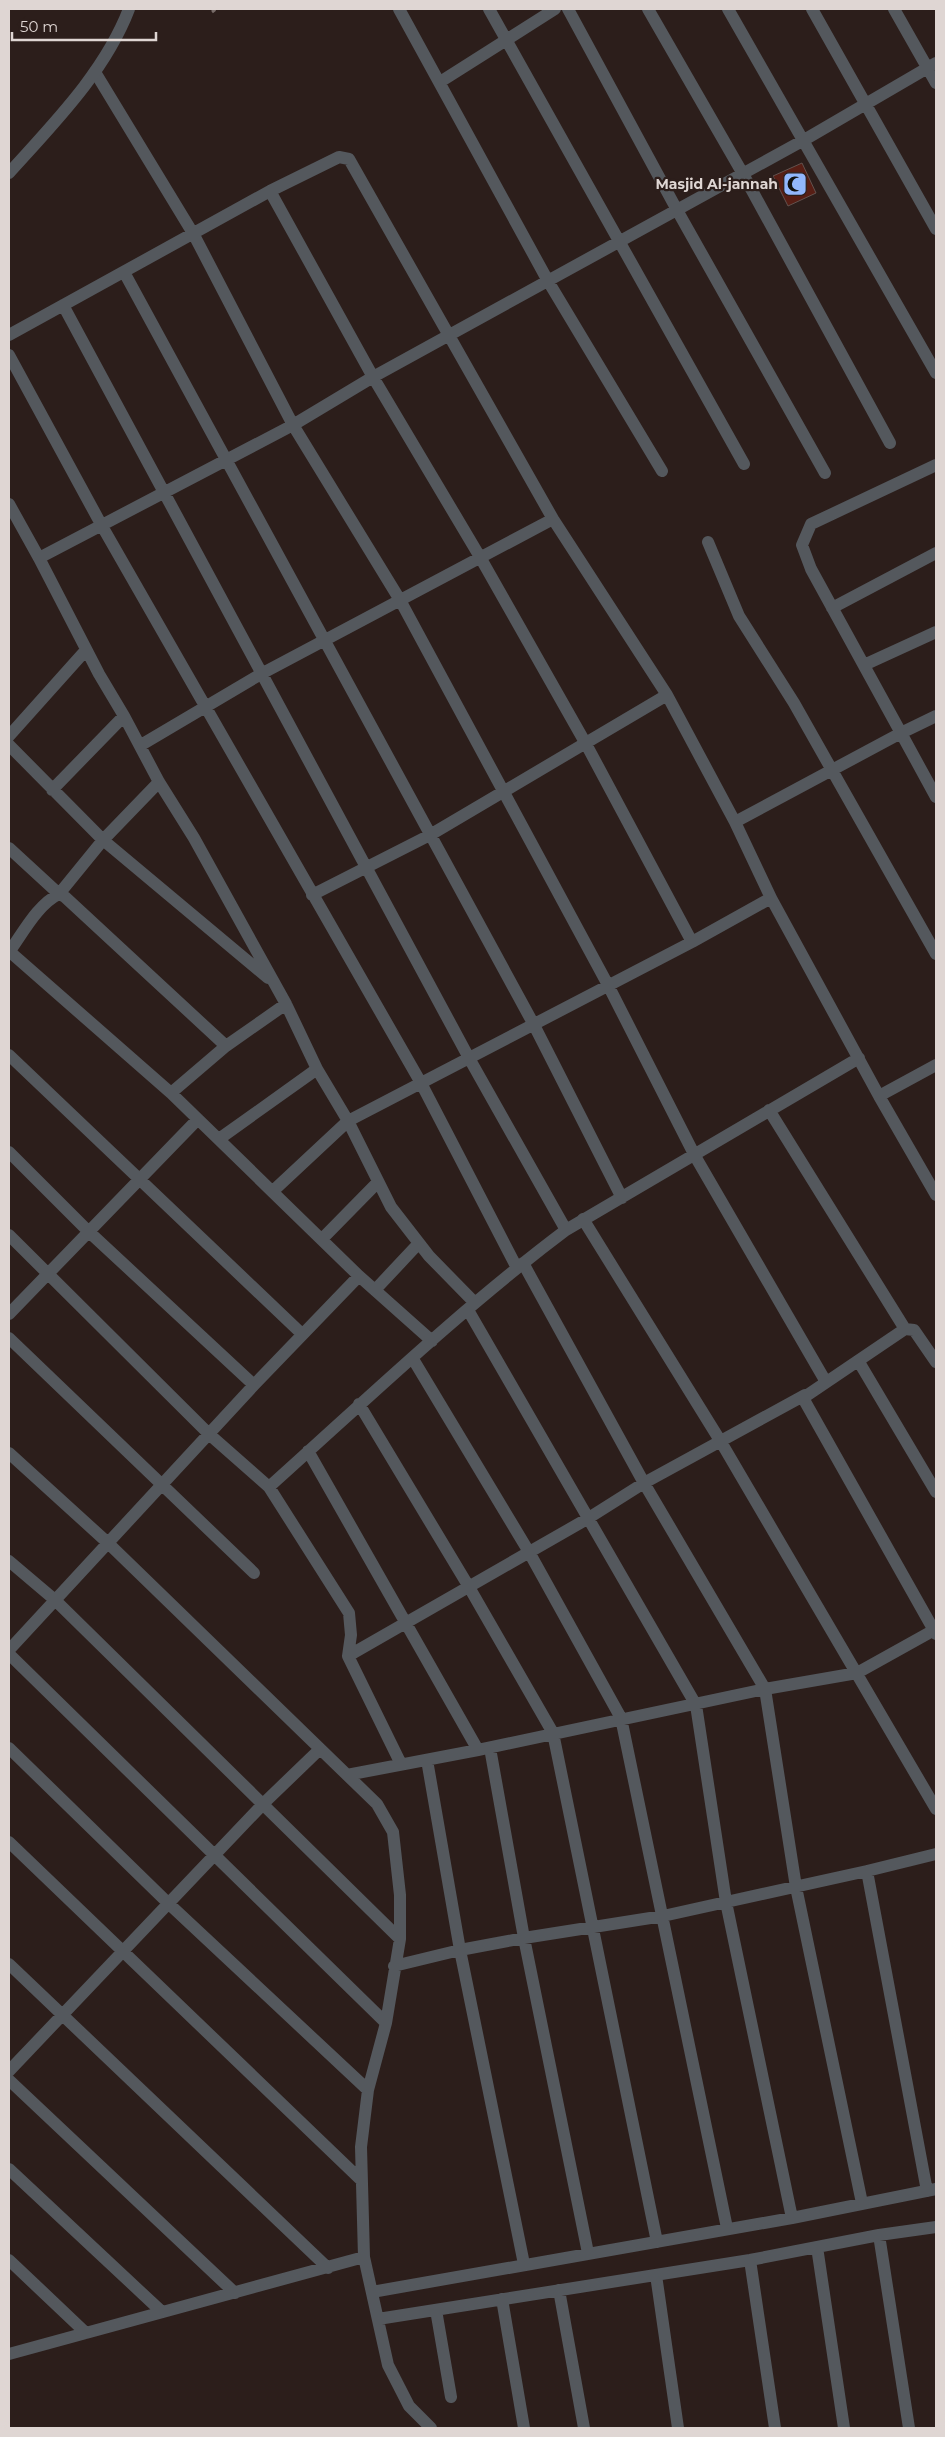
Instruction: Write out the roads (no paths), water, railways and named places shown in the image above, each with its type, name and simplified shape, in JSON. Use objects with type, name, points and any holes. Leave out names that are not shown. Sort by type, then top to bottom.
[{"type":"street","points":[[9,173],[72,102],[95,72],[129,9]]},
{"type":"street","points":[[398,9],[440,82],[548,281],[662,471]]},
{"type":"street","points":[[489,9],[744,464]]},
{"type":"street","points":[[440,82],[555,9]]},
{"type":"street","points":[[568,9],[677,210],[826,473]]},
{"type":"street","points":[[648,9],[743,174],[890,443]]},
{"type":"street","points":[[728,9],[936,373]]},
{"type":"street","points":[[812,9],[936,229]]},
{"type":"street","points":[[894,9],[932,66],[936,83]]},
{"type":"street","points":[[40,558],[293,425],[373,377],[743,174],[932,66]]},
{"type":"street","points":[[95,72],[194,235],[293,425],[400,600],[608,985],[695,1156],[826,1382]]},
{"type":"street","points":[[9,335],[194,235],[270,191],[339,158],[349,159],[553,519],[667,695],[735,822],[771,898],[879,1096],[936,1194]]},
{"type":"street","points":[[270,191],[373,377],[480,557],[586,744],[692,942]]},
{"type":"street","points":[[124,272],[534,1024],[622,1198]]},
{"type":"street","points":[[63,305],[469,1058],[566,1230]]},
{"type":"street","points":[[9,356],[102,526],[421,1083],[520,1265],[644,1484],[765,1689],[796,1887],[862,2204]]},
{"type":"street","points":[[936,465],[811,524],[802,545],[811,569],[936,797]]},
{"type":"street","points":[[9,504],[40,558],[86,650],[141,745],[159,782],[194,838],[286,1004],[317,1069],[348,1121],[390,1207],[471,1306],[587,1519],[696,1705],[726,1902],[792,2218]]},
{"type":"street","points":[[141,745],[261,674],[553,519]]},
{"type":"street","points":[[708,542],[740,616],[794,703],[936,954]]},
{"type":"street","points":[[832,608],[936,553]]},
{"type":"street","points":[[864,665],[936,632]]},
{"type":"street","points":[[9,736],[86,650]]},
{"type":"street","points":[[312,895],[367,869],[430,835],[503,790],[586,744],[667,695]]},
{"type":"street","points":[[52,790],[124,716]]},
{"type":"street","points":[[735,822],[831,769],[936,716]]},
{"type":"street","points":[[9,745],[103,840],[274,983]]},
{"type":"street","points":[[159,782],[103,840],[59,894],[52,898],[34,917],[9,951],[171,1093],[274,1191],[359,1276],[432,1341]]},
{"type":"street","points":[[9,848],[59,894],[65,897],[226,1046]]},
{"type":"street","points":[[274,1191],[348,1121],[692,942],[771,898]]},
{"type":"street","points":[[171,1093],[226,1046],[286,1004]]},
{"type":"street","points":[[9,1055],[302,1334]]},
{"type":"street","points":[[268,1487],[471,1306],[566,1230],[859,1058]]},
{"type":"street","points":[[879,1096],[936,1065]]},
{"type":"street","points":[[219,1139],[317,1069]]},
{"type":"street","points":[[769,1110],[906,1329]]},
{"type":"street","points":[[9,1314],[48,1271],[198,1119]]},
{"type":"street","points":[[9,1152],[88,1230],[254,1385]]},
{"type":"street","points":[[322,1239],[378,1182]]},
{"type":"street","points":[[582,1219],[721,1442],[936,1809]]},
{"type":"street","points":[[9,1235],[48,1271],[210,1435],[268,1487],[349,1613],[351,1635],[348,1656],[401,1764]]},
{"type":"street","points":[[375,1290],[419,1243]]},
{"type":"street","points":[[359,1276],[254,1385],[9,1652],[386,2023]]},
{"type":"street","points":[[348,1656],[408,1624],[644,1484],[826,1382],[859,1362],[906,1329],[914,1330],[936,1362]]},
{"type":"street","points":[[9,1338],[254,1573]]},
{"type":"street","points":[[413,1359],[529,1552],[621,1718],[727,2228]]},
{"type":"street","points":[[859,1362],[936,1492]]},
{"type":"street","points":[[347,1775],[484,1749],[621,1718],[696,1705],[765,1689],[856,1673],[935,1631],[804,1403],[803,1398],[805,1394]]},
{"type":"street","points":[[359,1404],[469,1587],[553,1733],[657,2242]]},
{"type":"street","points":[[308,1451],[408,1624],[484,1749],[588,2253]]},
{"type":"street","points":[[9,1453],[108,1543],[377,1804],[393,1832],[400,1895],[400,1939],[386,2023],[368,2090],[361,2147],[364,2257],[388,2365],[409,2406],[431,2428]]},
{"type":"street","points":[[9,1561],[55,1600],[264,1803],[400,1939]]},
{"type":"street","points":[[9,1748],[168,1903],[368,2090]]},
{"type":"street","points":[[9,2070],[214,1854],[320,1749]]},
{"type":"street","points":[[427,1760],[460,1950],[524,2264]]},
{"type":"street","points":[[9,1842],[361,2180]]},
{"type":"street","points":[[394,1966],[460,1950],[524,1938],[663,1916],[936,1854]]},
{"type":"street","points":[[372,2292],[792,2218],[931,2190],[867,1871]]},
{"type":"street","points":[[9,1964],[61,2016],[328,2268]]},
{"type":"street","points":[[9,2080],[235,2293]]},
{"type":"street","points":[[9,2169],[162,2312]]},
{"type":"street","points":[[378,2319],[750,2260],[879,2235],[936,2227]]},
{"type":"street","points":[[879,2235],[909,2428]]},
{"type":"street","points":[[817,2247],[844,2428]]},
{"type":"street","points":[[10,2352],[364,2257]]},
{"type":"street","points":[[9,2260],[86,2333]]},
{"type":"street","points":[[750,2260],[776,2428]]},
{"type":"street","points":[[656,2275],[678,2428]]},
{"type":"street","points":[[559,2290],[584,2428]]},
{"type":"street","points":[[502,2299],[524,2428]]},
{"type":"street","points":[[436,2310],[451,2397]]},
{"type":"place","name":"Masjid Al-jannah","points":[[795,184]]}]
